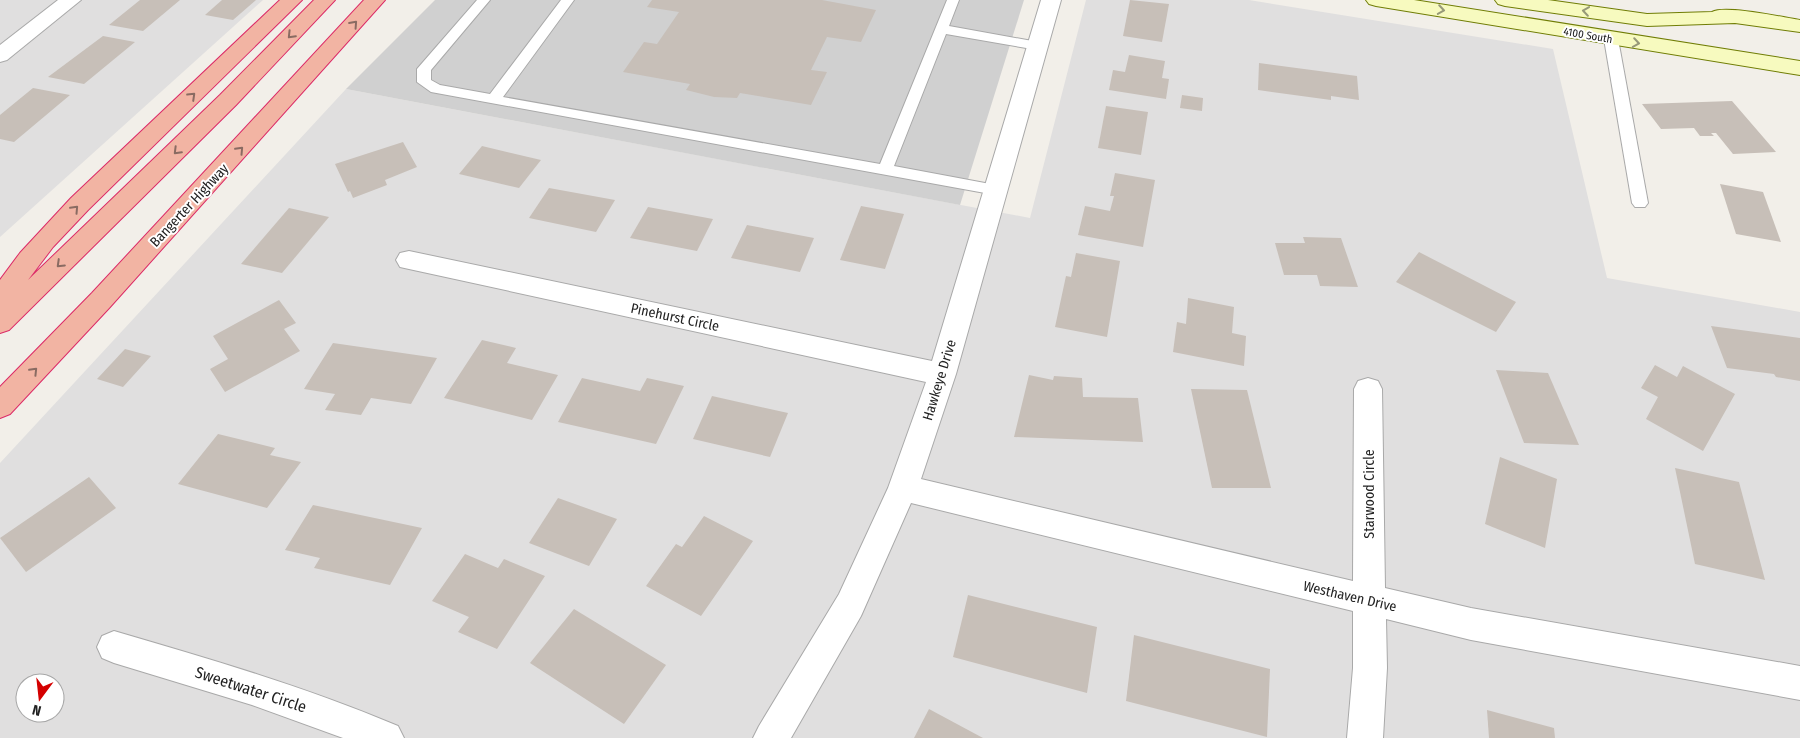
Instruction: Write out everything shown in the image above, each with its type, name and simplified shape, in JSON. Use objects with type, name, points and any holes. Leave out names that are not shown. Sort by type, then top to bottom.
[{"type":"highway","points":[[0,301],[9,285],[47,238],[84,199],[292,0]]},
{"type":"highway","points":[[0,323],[228,100],[325,0]]},
{"type":"highway","name":"Bangerter Highway","points":[[0,406],[108,293],[376,0]]},
{"type":"main road","name":"4100 South","points":[[1376,0],[1799,70]]},
{"type":"main road","points":[[1505,0],[1647,20],[1739,18]]},
{"type":"main road","points":[[1615,0],[1800,26]]},
{"type":"street","points":[[0,55],[71,0]]},
{"type":"street","name":"Hawkeye Drive","points":[[771,738],[818,662],[850,605],[904,488],[942,374],[1052,0]]},
{"type":"street","name":"Pinehurst Circle","points":[[409,260],[942,374]]},
{"type":"street","name":"Starwood Circle","points":[[1365,738],[1370,668],[1368,388]]},
{"type":"street","name":"Westhaven Drive","points":[[904,488],[1369,600],[1547,640],[1686,661],[1800,683]]},
{"type":"street","name":"Sweetwater Circle","points":[[114,647],[281,698],[337,717],[386,738]]},
{"type":"lane","points":[[484,0],[424,69],[424,82],[436,89],[996,190]]},
{"type":"lane","points":[[494,99],[568,0]]},
{"type":"lane","points":[[885,170],[953,0]]},
{"type":"lane","points":[[941,29],[1038,46]]},
{"type":"lane","points":[[1611,39],[1640,203]]},
{"type":"shaded area","points":[[0,0],[263,0],[0,237]]},
{"type":"shaded area","points":[[435,0],[1024,0],[960,205],[346,89]]},
{"type":"shaded area","points":[[1086,0],[1249,0],[1553,49],[1607,278],[1800,312],[1800,738],[0,738],[0,463],[346,89],[1030,218]]},
{"type":"building","points":[[140,0],[180,0],[143,31],[109,25]]},
{"type":"building","points":[[222,0],[256,0],[233,20],[205,15]]},
{"type":"building","points":[[652,0],[822,0],[876,10],[861,42],[827,37],[811,70],[827,72],[811,105],[740,93],[737,98],[714,97],[686,90],[690,84],[623,72],[644,42],[657,44],[679,12],[647,7]]},
{"type":"building","points":[[1130,0],[1169,4],[1162,42],[1123,36]]},
{"type":"building","points":[[103,36],[135,42],[84,84],[48,77]]},
{"type":"building","points":[[1129,55],[1165,61],[1162,78],[1169,79],[1166,99],[1109,90],[1113,70],[1125,72]]},
{"type":"building","points":[[1259,63],[1357,76],[1359,100],[1331,96],[1331,100],[1258,90]]},
{"type":"building","points":[[33,88],[70,95],[14,142],[0,139],[0,115]]},
{"type":"building","points":[[1182,95],[1203,98],[1202,111],[1180,108]]},
{"type":"building","points":[[1732,101],[1776,152],[1733,154],[1716,133],[1711,133],[1714,136],[1700,136],[1694,128],[1661,129],[1642,104]]},
{"type":"building","points":[[1106,106],[1148,112],[1141,155],[1098,148]]},
{"type":"building","points":[[403,142],[417,167],[385,180],[387,185],[353,198],[350,191],[348,192],[335,164]]},
{"type":"building","points":[[482,146],[541,160],[519,188],[459,174]]},
{"type":"building","points":[[1115,173],[1155,180],[1143,247],[1078,235],[1085,206],[1110,211],[1114,196],[1110,196]]},
{"type":"building","points":[[1720,184],[1763,192],[1781,242],[1736,234]]},
{"type":"building","points":[[549,188],[615,200],[596,232],[529,218]]},
{"type":"building","points":[[861,206],[904,214],[885,269],[840,260]]},
{"type":"building","points":[[648,207],[713,219],[697,251],[630,238]]},
{"type":"building","points":[[289,208],[329,217],[282,273],[241,264]]},
{"type":"building","points":[[747,225],[814,238],[800,272],[731,258]]},
{"type":"building","points":[[1303,237],[1341,238],[1358,287],[1320,286],[1317,275],[1284,275],[1275,243],[1305,243]]},
{"type":"building","points":[[1419,252],[1516,302],[1496,332],[1396,282]]},
{"type":"building","points":[[1076,253],[1120,261],[1107,337],[1055,327],[1066,276],[1071,277]]},
{"type":"building","points":[[1188,298],[1234,307],[1232,333],[1246,336],[1244,366],[1173,352],[1177,322],[1186,324]]},
{"type":"building","points":[[279,300],[296,323],[284,329],[300,351],[225,392],[210,369],[228,359],[213,336]]},
{"type":"building","points":[[1711,326],[1800,338],[1800,381],[1776,377],[1774,374],[1727,368]]},
{"type":"building","points":[[482,340],[516,348],[507,363],[558,375],[532,420],[444,398]]},
{"type":"building","points":[[333,343],[437,358],[411,404],[371,398],[361,415],[325,410],[335,394],[304,389]]},
{"type":"building","points":[[125,349],[151,356],[123,387],[97,379]]},
{"type":"building","points":[[1655,365],[1677,377],[1683,366],[1735,394],[1703,451],[1646,419],[1658,397],[1641,388]]},
{"type":"building","points":[[1496,370],[1548,373],[1579,445],[1524,443]]},
{"type":"building","points":[[1029,375],[1053,380],[1054,376],[1082,378],[1083,397],[1138,398],[1143,442],[1014,437]]},
{"type":"building","points":[[582,378],[640,391],[647,378],[684,386],[656,444],[558,422]]},
{"type":"building","points":[[1191,389],[1247,390],[1271,488],[1212,488]]},
{"type":"building","points":[[712,396],[788,413],[770,457],[693,439]]},
{"type":"building","points":[[218,434],[275,448],[270,455],[301,462],[267,508],[178,484]]},
{"type":"building","points":[[1500,457],[1557,479],[1545,548],[1485,524]]},
{"type":"building","points":[[1675,468],[1739,482],[1765,580],[1695,564]]},
{"type":"building","points":[[89,477],[116,508],[26,572],[0,538]]},
{"type":"building","points":[[558,498],[617,519],[589,566],[529,543]]},
{"type":"building","points":[[313,505],[422,528],[390,585],[314,568],[320,558],[285,550]]},
{"type":"building","points":[[704,516],[753,541],[701,616],[646,586],[676,544],[682,547]]},
{"type":"building","points":[[465,554],[498,568],[504,559],[545,576],[497,649],[458,632],[469,617],[432,601]]},
{"type":"building","points":[[968,595],[1097,627],[1087,693],[953,657]]},
{"type":"building","points":[[574,609],[666,665],[624,724],[530,663]]},
{"type":"building","points":[[1134,635],[1270,669],[1267,737],[1126,701]]},
{"type":"building","points":[[929,709],[983,738],[914,738]]},
{"type":"building","points":[[1487,710],[1554,728],[1555,738],[1489,738]]}]
